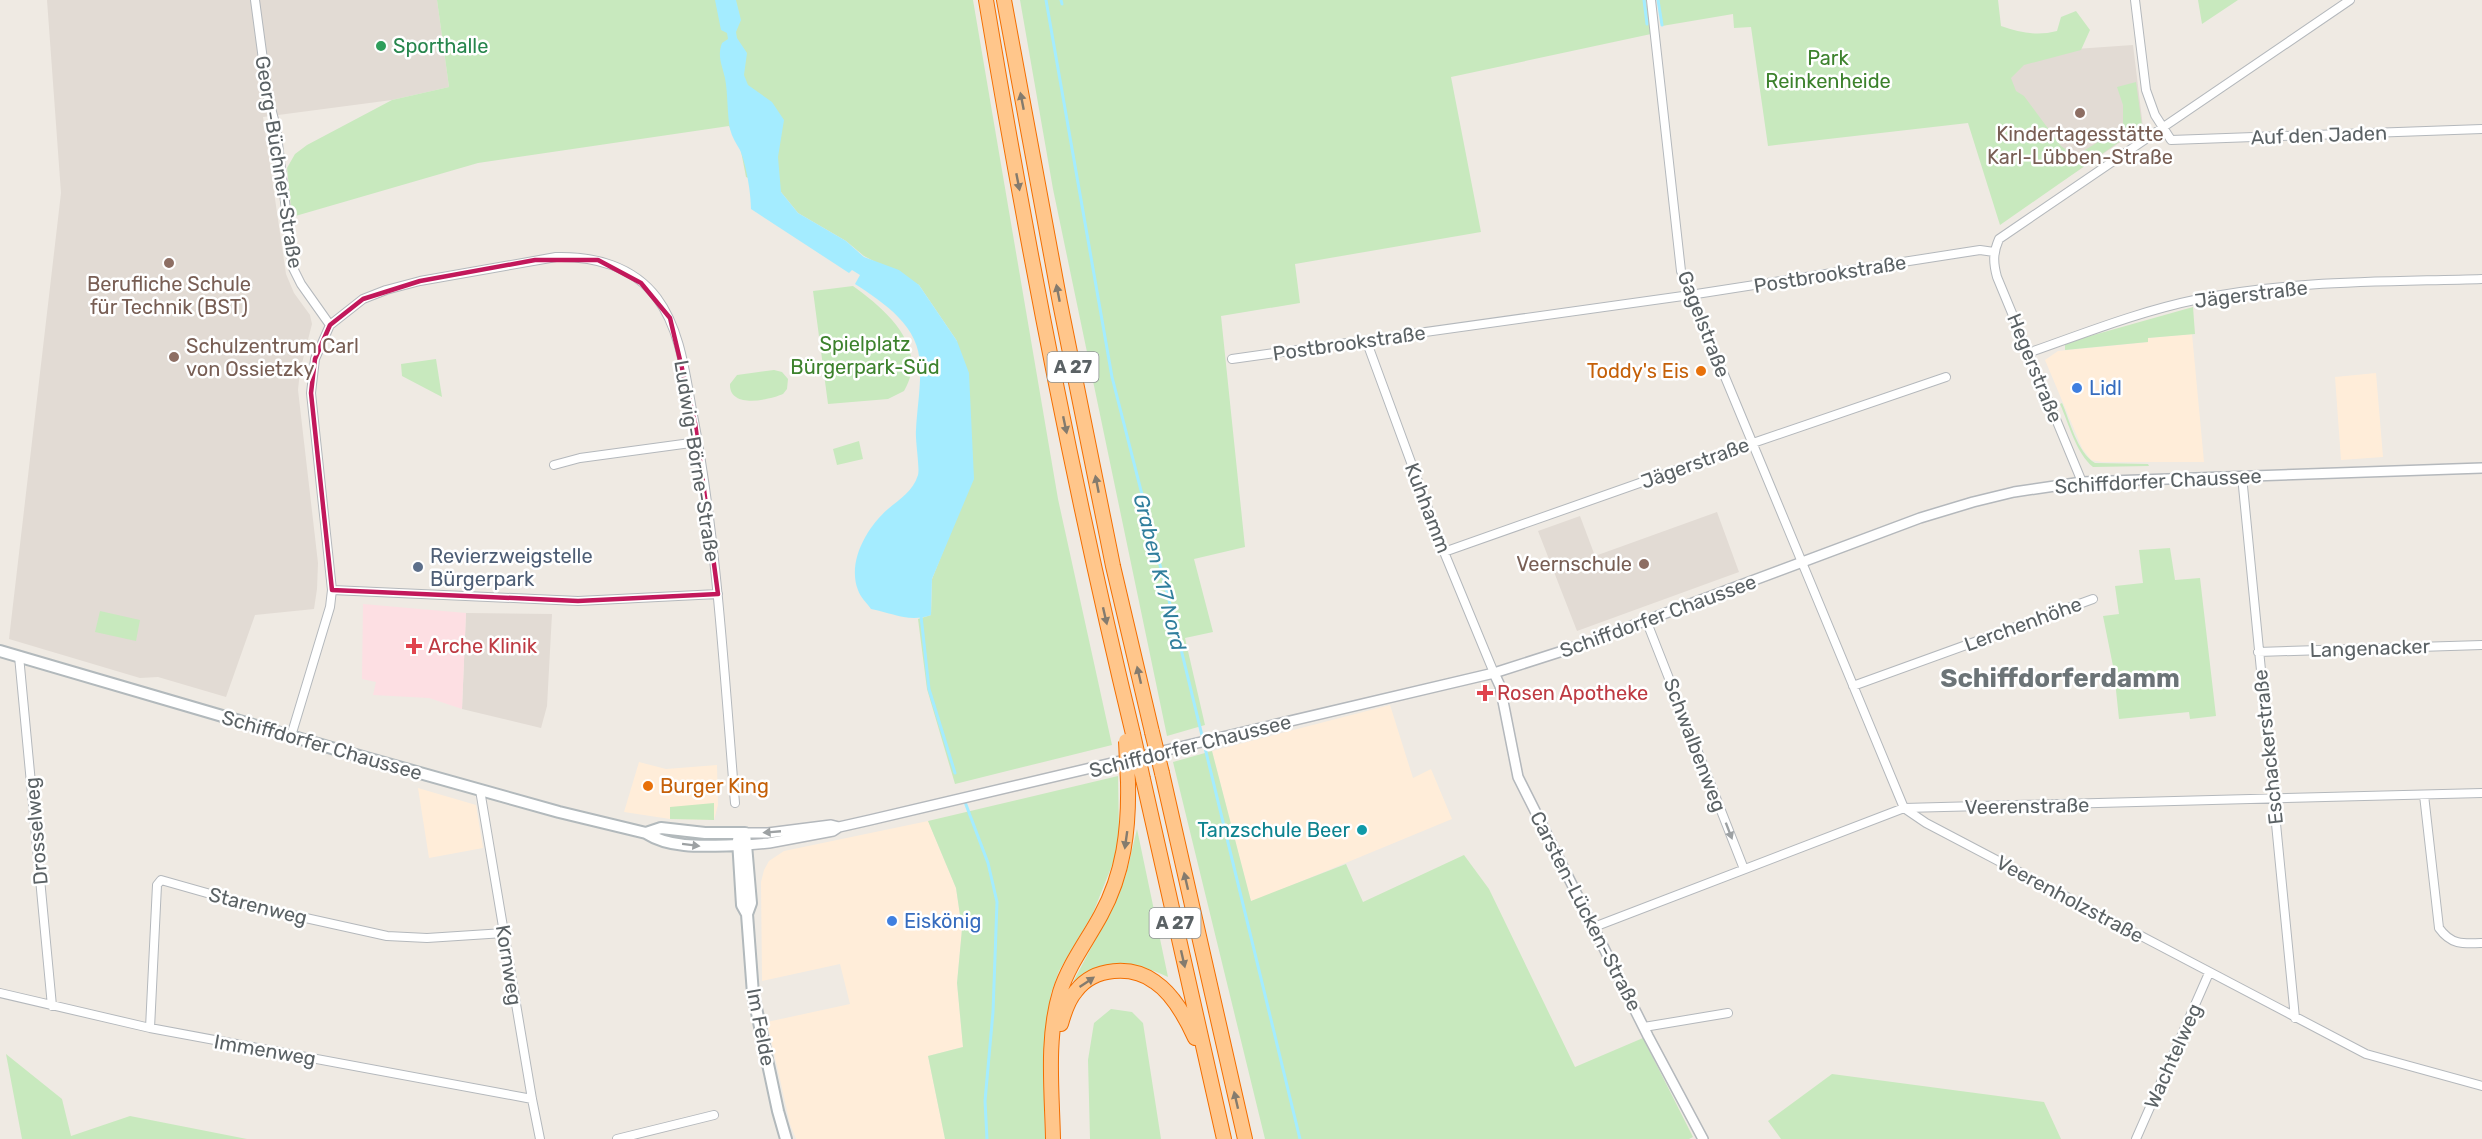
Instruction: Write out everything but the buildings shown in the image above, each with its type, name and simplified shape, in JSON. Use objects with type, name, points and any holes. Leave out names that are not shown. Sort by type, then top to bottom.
[{"type":"highway","name":"A 27","points":[[986,0],[1053,368],[1116,663],[1129,738],[1143,779],[1224,1139]]},
{"type":"highway","name":"A 27","points":[[1004,0],[1060,303],[1113,566],[1245,1139]]},
{"type":"highway","points":[[1053,1139],[1052,1038],[1057,1003],[1066,976],[1101,916],[1118,876],[1128,826],[1129,738]]},
{"type":"highway","points":[[1059,1139],[1058,1040],[1060,1026],[1064,1012],[1076,991],[1098,975],[1115,971],[1131,971],[1155,981],[1171,998],[1188,1023],[1208,1067]]},
{"type":"main road","name":"Schiffdorfer Chaussee","points":[[0,651],[480,790],[646,833],[661,828],[742,839]]},
{"type":"main road","name":"Im Felde","points":[[742,839],[750,903],[747,914],[753,994],[786,1139]]},
{"type":"street","name":"Georg-Büchner-Straße","points":[[255,0],[268,97],[276,127],[293,268],[301,284],[330,325]]},
{"type":"street","name":"Gagelstraße","points":[[1651,0],[1681,271],[1801,563]]},
{"type":"street","points":[[2135,0],[2146,90],[2154,115],[2162,127]]},
{"type":"street","points":[[1994,252],[1999,239],[2350,0]]},
{"type":"street","name":"Auf den Jaden","points":[[2162,127],[2171,140],[2482,129]]},
{"type":"street","name":"Postbrookstraße","points":[[1232,359],[1690,296],[1980,250],[1994,252]]},
{"type":"street","name":"Hegerstraße","points":[[1994,252],[1993,263],[1997,277],[2082,482]]},
{"type":"street","name":"Ludwig-Börne-Straße","points":[[330,325],[363,299],[386,290],[414,282],[556,257],[576,256],[598,260],[620,268],[656,297],[670,318],[688,388],[698,442],[718,594],[735,803]]},
{"type":"street","name":"Jägerstraße","points":[[2028,353],[2128,317],[2209,297],[2274,287],[2482,279]]},
{"type":"street","points":[[291,736],[330,607],[332,590],[311,393],[315,359],[330,325]]},
{"type":"street","name":"Kuhhamm","points":[[1366,340],[1444,552],[1494,673]]},
{"type":"street","name":"Jägerstraße","points":[[1444,552],[1753,442],[1946,377]]},
{"type":"street","points":[[554,465],[580,458],[698,442]]},
{"type":"street","name":"Schiffdorfer Chaussee","points":[[742,839],[769,843],[833,831],[839,826],[1057,778],[1494,673],[1523,665],[1901,525],[1973,502],[2014,492],[2082,482],[2482,468]]},
{"type":"street","name":"Eschackerstraße","points":[[2242,476],[2295,1018]]},
{"type":"street","points":[[1801,563],[1904,808]]},
{"type":"street","points":[[332,590],[578,601],[718,594]]},
{"type":"street","name":"Lerchenhöhe","points":[[1852,686],[2093,599]]},
{"type":"street","name":"Schwalbenweg","points":[[1646,620],[1744,869]]},
{"type":"street","name":"Langenacker","points":[[2258,652],[2482,645]]},
{"type":"street","name":"Drosselweg","points":[[19,656],[52,1006]]},
{"type":"street","name":"Carsten-Lücken-Straße","points":[[1494,673],[1500,686],[1518,777],[1703,1139]]},
{"type":"street","name":"Kornweg","points":[[480,790],[540,1139]]},
{"type":"street","name":"Veerenstraße","points":[[1594,927],[1904,808],[2482,793]]},
{"type":"street","points":[[2424,795],[2439,928],[2446,939],[2457,943],[2482,943]]},
{"type":"street","name":"Veerenholzstraße","points":[[1904,808],[1926,824],[2366,1054],[2482,1086]]},
{"type":"street","name":"Starenweg","points":[[150,1028],[157,885],[161,880],[256,907],[387,936],[427,938],[504,933]]},
{"type":"street","name":"Wachtelweg","points":[[2136,1139],[2209,973]]},
{"type":"street","name":"Immenweg","points":[[0,993],[150,1028],[532,1099]]},
{"type":"street","points":[[1644,1027],[1728,1013]]},
{"type":"street","points":[[617,1139],[714,1115]]},
{"type":"highlighted area","points":[[535,260],[598,260],[641,283],[670,318],[695,423],[718,594],[578,601],[332,590],[311,393],[315,359],[330,325],[363,299],[420,281]]},
{"type":"shaded area","name":"Schulzentrum Carl von Ossietzky","points":[[47,0],[437,0],[449,87],[392,100],[263,117],[286,274],[294,293],[310,315],[312,324],[300,371],[298,390],[318,563],[317,589],[314,609],[255,615],[226,697],[158,677],[140,678],[9,639],[61,193]]},
{"type":"shaded area","name":"Kindertagesstätte Karl-Lübben-Straße","points":[[2133,45],[2143,127],[2064,180],[2010,100],[2005,54]]},
{"type":"shaded area","points":[[2192,334],[2204,462],[2102,462],[2091,460],[2082,448],[2045,360],[2058,351],[2148,342],[2148,338]]},
{"type":"shaded area","points":[[2376,373],[2383,457],[2341,460],[2335,377]]},
{"type":"shaded area","name":"Veernschule","points":[[1717,512],[1739,572],[1577,631],[1538,531],[1580,516],[1595,556]]},
{"type":"shaded area","name":"Arche Klinik","points":[[363,604],[466,613],[462,709],[429,698],[373,695],[376,682],[362,679]]},
{"type":"shaded area","points":[[466,613],[552,614],[547,706],[541,728],[462,709]]},
{"type":"shaded area","points":[[1390,705],[1413,778],[1431,769],[1452,819],[1251,902],[1212,751]]},
{"type":"shaded area","points":[[639,762],[666,769],[717,765],[718,805],[714,820],[670,819],[624,812]]},
{"type":"shaded area","points":[[418,788],[476,805],[483,848],[429,858]]},
{"type":"shaded area","points":[[928,821],[956,888],[962,929],[957,983],[963,1047],[928,1056],[945,1139],[796,1139],[790,1124],[767,1022],[850,1004],[840,964],[762,981],[761,882],[764,870],[769,861],[784,851]]},
{"type":"green space","points":[[437,0],[973,0],[1058,499],[1112,745],[955,784],[927,689],[918,619],[931,615],[932,579],[948,539],[957,341],[919,285],[864,256],[846,241],[798,213],[781,192],[746,177],[741,151],[729,126],[478,163],[292,217],[287,168],[295,154],[307,145],[392,100],[449,87]]},
{"type":"green space","points":[[1020,0],[1646,0],[1651,34],[1451,77],[1481,232],[1295,264],[1300,303],[1221,316],[1245,547],[1194,559],[1213,632],[1185,638],[1205,725],[1167,736],[1053,189]]},
{"type":"green space","name":"Park Reinkenheide","points":[[1659,0],[1998,0],[2001,26],[2036,33],[2057,31],[2061,17],[2076,11],[2090,30],[2081,50],[2024,65],[2011,78],[2016,91],[2024,96],[2061,146],[2075,156],[2123,127],[2123,105],[2117,87],[2136,82],[2142,126],[2000,225],[1968,123],[1768,146],[1751,27],[1734,28],[1733,14],[1662,26]]},
{"type":"green space","points":[[2198,0],[2238,0],[2202,24]]},
{"type":"green space","name":"Spielplatz Bürgerpark-Süd","points":[[853,286],[878,306],[900,331],[908,345],[912,359],[911,375],[904,391],[888,399],[828,404],[813,291]]},
{"type":"green space","points":[[2193,307],[2195,334],[2148,338],[2148,342],[2065,350],[2065,343]]},
{"type":"green space","points":[[436,359],[442,397],[402,376],[401,364]]},
{"type":"green space","points":[[774,370],[782,372],[788,379],[787,389],[783,394],[751,401],[736,397],[731,392],[730,384],[737,375]]},
{"type":"green space","points":[[2062,403],[2083,452],[2095,463],[2148,464],[2149,466],[2093,467],[2077,446],[2060,404]]},
{"type":"green space","points":[[859,441],[863,459],[837,465],[833,449]]},
{"type":"green space","points":[[2170,548],[2175,580],[2200,578],[2216,716],[2190,719],[2189,712],[2119,719],[2114,671],[2103,616],[2119,614],[2115,586],[2143,583],[2139,550]]},
{"type":"green space","points":[[100,611],[140,620],[136,641],[95,632]]},
{"type":"green space","points":[[1212,751],[1251,901],[1346,864],[1363,902],[1464,855],[1489,889],[1575,1067],[1643,1038],[1693,1137],[1689,1139],[1265,1139],[1173,762]]},
{"type":"green space","points":[[1118,776],[1119,831],[1115,858],[1093,913],[1059,971],[1051,993],[1043,1059],[1045,1139],[945,1139],[928,1056],[963,1047],[957,983],[962,929],[956,888],[928,821]]},
{"type":"green space","points":[[714,803],[714,820],[670,819],[670,807]]},
{"type":"green space","points":[[1137,829],[1168,977],[1142,967],[1120,964],[1097,969],[1073,982],[1107,918],[1126,875]]},
{"type":"green space","points":[[1111,1009],[1132,1012],[1143,1023],[1161,1139],[1090,1139],[1088,1060],[1094,1023]]},
{"type":"green space","points":[[6,1054],[62,1099],[71,1136],[130,1116],[247,1139],[22,1139]]},
{"type":"green space","points":[[1832,1074],[2044,1102],[2061,1139],[1781,1139],[1768,1121]]},
{"type":"water","points":[[715,0],[736,0],[741,20],[736,32],[737,38],[747,53],[744,75],[748,85],[772,102],[784,120],[778,157],[781,192],[798,213],[846,241],[864,257],[899,270],[919,285],[957,341],[969,373],[974,479],[932,579],[931,615],[908,618],[871,609],[859,593],[855,579],[857,557],[866,535],[880,516],[909,490],[918,475],[916,435],[920,366],[914,339],[898,317],[855,284],[860,275],[852,270],[849,273],[751,209],[744,163],[730,129],[726,84],[720,56],[722,43],[728,39],[727,33],[721,30]]},
{"type":"waterway","name":"Graben K17 Nord","points":[[1046,0],[1112,377],[1172,612],[1300,1139]]},
{"type":"waterway","points":[[1061,0],[1062,4]]},
{"type":"waterway","points":[[1644,0],[1647,24]]},
{"type":"waterway","points":[[1658,0],[1662,25]]},
{"type":"waterway","points":[[921,616],[929,689],[955,773]]},
{"type":"waterway","points":[[965,802],[988,863],[997,902],[993,1012],[985,1101],[987,1139]]},
{"type":"place","name":"Sporthalle","points":[[381,46]]},
{"type":"place","name":"Kindertagesstätte Karl-Lübben-Straße","points":[[2080,113]]},
{"type":"place","name":"Berufliche Schule für Technik (BST)","points":[[169,263]]},
{"type":"place","name":"Schulzentrum Carl von Ossietzky","points":[[174,357]]},
{"type":"place","name":"Toddy's Eis","points":[[1701,371]]},
{"type":"place","name":"Lidl","points":[[2077,388]]},
{"type":"place","name":"Veernschule","points":[[1644,564]]},
{"type":"place","name":"Revierzweigstelle Bürgerpark","points":[[418,567]]},
{"type":"place","name":"Arche Klinik","points":[[414,646]]},
{"type":"place","name":"Rosen Apotheke","points":[[1485,693]]},
{"type":"place","name":"Burger King","points":[[648,786]]},
{"type":"place","name":"Tanzschule Beer","points":[[1362,830]]},
{"type":"place","name":"Eiskönig","points":[[892,921]]},
{"type":"district","name":"Schiffdorferdamm","points":[[2060,678]]}]
